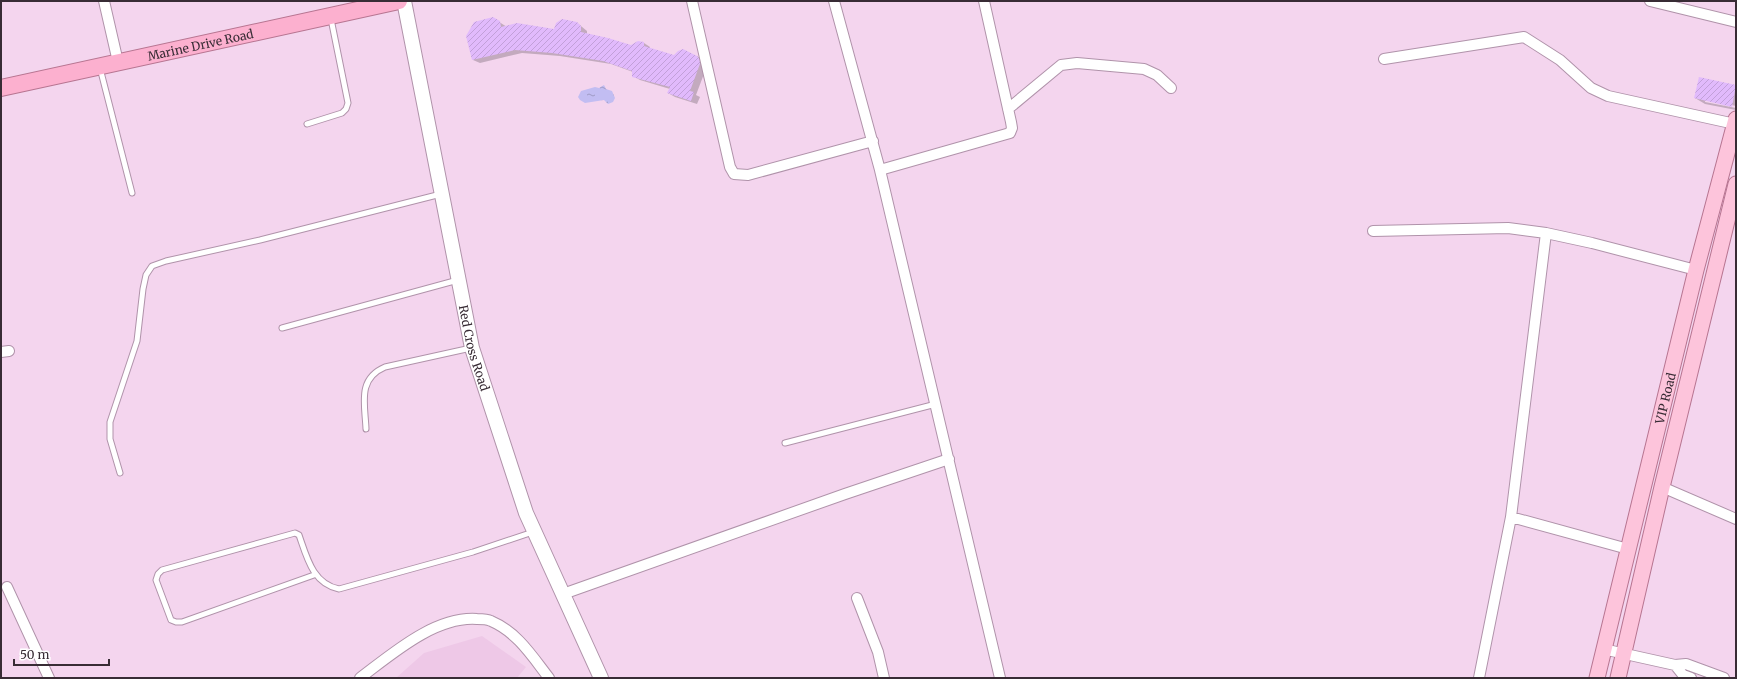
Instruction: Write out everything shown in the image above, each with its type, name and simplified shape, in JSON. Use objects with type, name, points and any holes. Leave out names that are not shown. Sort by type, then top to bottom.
[{"type":"highway","name":"Marine Drive Road","points":[[1,88],[399,1]]},
{"type":"main road","name":"Red Cross Road","points":[[404,1],[472,348],[526,513],[601,678]]},
{"type":"main road","name":"VIP Road","points":[[1596,678],[1696,270],[1735,127]]},
{"type":"main road","name":"VIP Road","points":[[1618,678],[1662,487],[1736,184]]},
{"type":"street","points":[[104,1],[118,62]]},
{"type":"street","points":[[692,1],[730,167],[734,174],[748,175],[873,141]]},
{"type":"street","points":[[834,1],[873,141],[1000,678]]},
{"type":"street","points":[[880,170],[1006,135],[1012,128],[984,1]]},
{"type":"street","points":[[1650,1],[1736,22]]},
{"type":"street","points":[[1384,59],[1524,37],[1560,60],[1590,88],[1608,96],[1735,127]]},
{"type":"street","points":[[1008,109],[1060,65],[1077,62],[1144,69],[1157,75],[1171,88]]},
{"type":"street","points":[[1373,231],[1508,228],[1546,233],[1592,243],[1696,270]]},
{"type":"street","points":[[1480,678],[1511,517],[1546,233]]},
{"type":"street","points":[[563,594],[845,494],[949,459]]},
{"type":"street","points":[[1662,487],[1736,519]]},
{"type":"street","points":[[1511,517],[1628,549]]},
{"type":"street","points":[[7,587],[49,678]]},
{"type":"street","points":[[857,598],[878,652],[884,678]]},
{"type":"street","points":[[360,678],[396,651],[436,626],[463,618],[490,620],[509,632],[524,645],[549,678]]},
{"type":"street","points":[[1604,649],[1675,665],[1686,664],[1724,678]]},
{"type":"street","points":[[1675,665],[1683,675],[1691,678]]},
{"type":"lane","points":[[307,124],[342,113],[348,104],[330,16]]},
{"type":"lane","points":[[100,66],[132,193]]},
{"type":"lane","points":[[120,473],[110,438],[110,422],[137,341],[143,289],[146,275],[152,266],[166,260],[260,240],[442,194]]},
{"type":"lane","points":[[282,328],[459,280]]},
{"type":"lane","points":[[366,430],[364,396],[368,380],[375,372],[385,367],[472,348]]},
{"type":"lane","points":[[785,443],[936,404]]},
{"type":"lane","points":[[314,575],[182,622],[171,620],[156,580],[158,574],[162,570],[288,533],[295,533],[299,536],[314,575],[331,587],[339,589],[474,552],[534,531]]},
{"type":"shaded area","points":[[482,636],[526,667],[517,678],[396,678],[424,653]]},
{"type":"water","points":[[604,85],[606,89],[612,91],[615,98],[613,102],[608,104],[604,100],[585,103],[578,97],[581,91],[595,87],[599,88]]},
{"type":"building","points":[[493,17],[500,21],[501,27],[517,23],[554,29],[556,23],[562,19],[577,22],[581,26],[581,32],[631,45],[638,41],[644,42],[644,46],[674,55],[683,49],[697,56],[701,61],[690,91],[694,92],[691,101],[667,93],[670,87],[632,77],[632,71],[603,61],[552,53],[515,50],[472,60],[466,36],[474,22]]},
{"type":"building","points":[[1699,77],[1736,85],[1732,107],[1694,98]]}]
